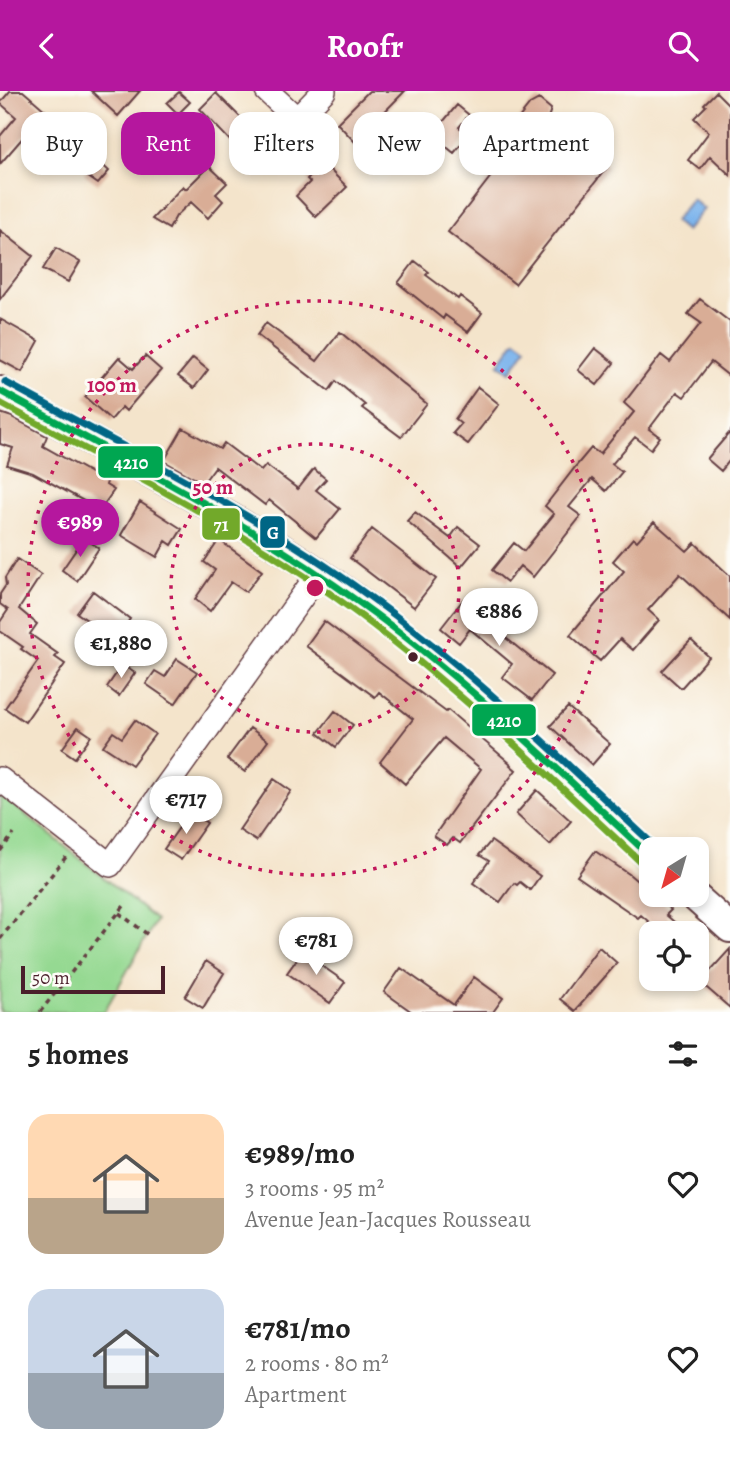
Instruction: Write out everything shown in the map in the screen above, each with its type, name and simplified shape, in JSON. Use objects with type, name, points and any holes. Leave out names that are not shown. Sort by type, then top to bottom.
[{"type":"street","points":[[267,91],[297,120],[324,91]]},
{"type":"street","points":[[0,391],[255,532],[319,573],[412,642],[639,846]]},
{"type":"street","points":[[0,779],[110,865],[319,573]]},
{"type":"street","points":[[706,907],[730,929]]},
{"type":"path","points":[[0,852],[14,834]]},
{"type":"path","points":[[0,939],[67,855]]},
{"type":"path","points":[[40,1012],[124,906]]},
{"type":"path","points":[[119,913],[147,934]]},
{"type":"green space","points":[[0,794],[156,920],[104,1012],[0,1012]]},
{"type":"water","points":[[692,199],[704,209],[686,231],[674,221]]},
{"type":"water","points":[[516,340],[527,348],[510,372],[499,364]]},
{"type":"building","points":[[10,91],[23,91],[46,111],[21,112],[21,140],[0,164],[0,136],[16,117],[0,103]]},
{"type":"building","points":[[91,91],[140,91],[118,116]]},
{"type":"building","points":[[369,91],[405,91],[384,112],[353,112],[353,140],[339,125],[339,121]]},
{"type":"building","points":[[179,92],[190,102],[180,112],[176,112],[167,103]]},
{"type":"building","points":[[716,92],[730,106],[730,175],[710,156],[700,169],[688,160],[709,132],[694,118]]},
{"type":"building","points":[[216,93],[235,112],[229,112],[229,140],[215,125],[215,112],[203,112],[200,109]]},
{"type":"building","points":[[539,99],[551,109],[550,112],[524,112]]},
{"type":"building","points":[[457,105],[465,112],[459,112],[459,147],[454,153],[445,146],[445,119]]},
{"type":"building","points":[[215,172],[227,183],[216,194],[223,201],[208,218],[191,202],[176,216],[169,229],[152,219],[183,186],[186,189],[200,175],[215,175]]},
{"type":"building","points":[[85,175],[106,175],[98,184]]},
{"type":"building","points":[[311,175],[335,175],[347,187],[316,217],[296,196],[310,182],[307,179]]},
{"type":"building","points":[[492,175],[601,175],[515,284],[448,232]]},
{"type":"building","points":[[0,230],[33,256],[0,299]]},
{"type":"building","points":[[56,248],[80,262],[68,282],[43,269]]},
{"type":"building","points":[[415,261],[429,272],[426,275],[482,313],[468,332],[445,315],[443,319],[398,283]]},
{"type":"building","points":[[700,299],[730,322],[730,377],[711,362],[684,397],[677,392],[649,429],[660,437],[651,449],[635,437],[612,464],[622,472],[606,491],[592,479],[569,507],[581,516],[533,577],[520,566],[507,582],[492,570],[514,543],[524,551],[554,514],[545,506],[576,466],[591,448],[600,454],[634,412],[624,403],[661,355],[670,362],[701,323],[688,314]]},
{"type":"building","points":[[0,319],[39,341],[22,372],[0,360]]},
{"type":"building","points":[[266,323],[317,361],[340,332],[427,404],[401,437],[362,408],[365,405],[336,381],[329,391],[257,335]]},
{"type":"building","points":[[595,348],[614,363],[597,385],[578,370]]},
{"type":"building","points":[[145,356],[161,370],[126,411],[122,407],[111,420],[85,397],[119,357],[133,369]]},
{"type":"building","points":[[193,358],[208,370],[194,388],[178,376]]},
{"type":"building","points":[[478,387],[499,404],[468,444],[453,433],[461,424],[455,419]]},
{"type":"building","points":[[0,413],[47,436],[43,446],[107,482],[106,485],[114,490],[100,510],[33,473],[7,465],[13,448],[0,444]]},
{"type":"building","points":[[183,428],[220,449],[224,443],[261,471],[266,465],[298,489],[314,469],[326,479],[316,490],[340,509],[316,538],[269,500],[265,505],[215,467],[203,483],[164,461]]},
{"type":"building","points":[[730,432],[730,460],[721,471],[707,459]]},
{"type":"building","points":[[140,502],[182,529],[172,545],[166,541],[157,557],[121,535]]},
{"type":"building","points":[[415,512],[450,538],[458,527],[480,544],[461,567],[407,521]]},
{"type":"building","points":[[654,522],[687,551],[695,543],[730,576],[730,620],[680,574],[648,610],[659,620],[633,650],[620,639],[600,661],[570,635],[624,571],[613,561],[633,538],[637,541]]},
{"type":"building","points":[[372,529],[436,579],[414,607],[350,558]]},
{"type":"building","points":[[84,538],[99,548],[77,581],[62,570]]},
{"type":"building","points":[[219,540],[262,571],[246,592],[231,582],[210,611],[195,599],[215,570],[204,562]]},
{"type":"building","points":[[17,559],[41,575],[19,609],[37,624],[30,634],[58,654],[55,657],[65,664],[25,722],[5,708],[38,661],[0,631],[0,622],[8,610],[0,604],[0,594],[6,585],[5,578]]},
{"type":"building","points":[[93,591],[130,619],[110,647],[92,634],[97,627],[77,613]]},
{"type":"building","points":[[463,600],[491,622],[498,613],[510,622],[501,634],[552,675],[532,700],[502,677],[512,664],[470,629],[459,643],[441,628]]},
{"type":"building","points":[[324,621],[446,712],[448,710],[516,770],[460,843],[453,838],[447,845],[434,836],[481,769],[444,738],[405,784],[380,762],[413,719],[379,692],[375,697],[306,646]]},
{"type":"building","points":[[691,640],[709,657],[681,688],[662,671]]},
{"type":"building","points":[[177,659],[197,672],[175,704],[146,684],[155,671],[165,677]]},
{"type":"building","points":[[122,665],[135,673],[119,696],[107,687]]},
{"type":"building","points":[[568,707],[610,744],[592,765],[550,726]]},
{"type":"building","points":[[335,711],[353,725],[336,747],[318,733]]},
{"type":"building","points":[[135,720],[155,734],[132,765],[103,746],[113,732],[122,738]]},
{"type":"building","points":[[78,727],[91,736],[75,758],[62,749]]},
{"type":"building","points":[[250,728],[268,741],[245,772],[227,759]]},
{"type":"building","points":[[274,779],[291,791],[256,841],[239,830]]},
{"type":"building","points":[[537,790],[571,821],[550,845],[516,814]]},
{"type":"building","points":[[191,811],[207,823],[181,860],[164,849]]},
{"type":"building","points":[[491,841],[540,876],[530,890],[520,882],[517,885],[514,883],[500,902],[473,883],[489,861],[479,855]]},
{"type":"building","points":[[595,851],[639,883],[639,907],[668,907],[671,910],[666,915],[673,921],[648,921],[641,915],[638,918],[577,876]]},
{"type":"building","points":[[599,947],[617,963],[575,1011],[560,999]]},
{"type":"building","points":[[730,949],[730,1008],[709,990],[709,972]]},
{"type":"building","points":[[302,952],[345,982],[330,1003],[287,973]]},
{"type":"building","points":[[206,961],[224,973],[203,1008],[185,997]]},
{"type":"building","points":[[401,968],[454,1005],[474,977],[503,998],[493,1012],[412,1012],[384,992]]},
{"type":"transit line","name":"G","points":[[5,382],[234,509],[366,594],[479,684],[645,837]]},
{"type":"transit line","name":"4210","points":[[0,391],[229,518],[360,603],[473,693],[639,846]]},
{"type":"transit line","name":"71","points":[[0,403],[227,527],[357,613],[468,703],[639,860]]}]
